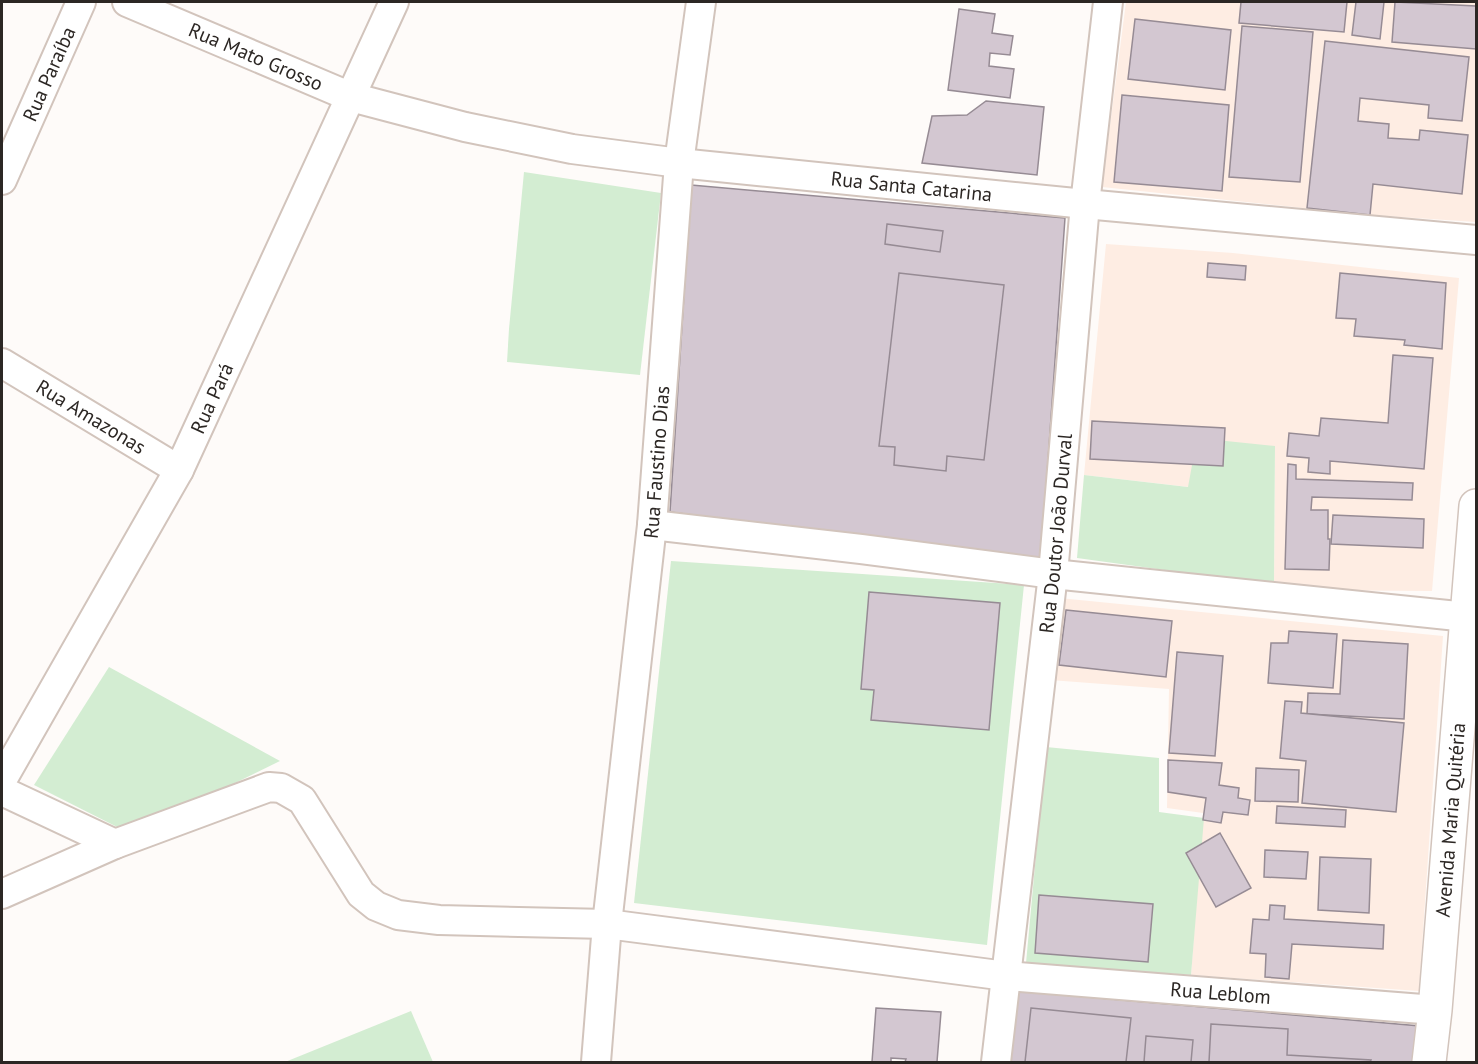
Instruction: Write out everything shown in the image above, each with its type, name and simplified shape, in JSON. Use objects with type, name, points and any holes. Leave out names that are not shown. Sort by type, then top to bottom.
[{"type":"main road","name":"Avenida Maria Quitéria","points":[[1429,1062],[1476,522]]},
{"type":"street","name":"Rua Paraíba","points":[[2,180],[81,2]]},
{"type":"street","name":"Rua Mato Grosso","points":[[127,2],[351,97]]},
{"type":"street","name":"Rua Pará","points":[[2,780],[179,470],[394,2]]},
{"type":"street","name":"Rua Faustino Dias","points":[[596,1062],[607,924],[652,525],[679,163],[701,2]]},
{"type":"street","name":"Rua Doutor João Durval","points":[[996,1062],[1053,574],[1085,204],[1108,2]]},
{"type":"street","name":"Rua Santa Catarina","points":[[351,97],[517,138],[572,149],[679,163],[1476,240]]},
{"type":"street","name":"Rua Amazonas","points":[[2,363],[179,470]]},
{"type":"street","points":[[652,525],[1053,574],[1467,617]]},
{"type":"street","name":"Rua Leblom","points":[[2,894],[115,844],[250,793],[268,787],[281,788],[302,800],[360,894],[376,906],[398,915],[439,920],[607,924],[1005,976],[1435,1010]]},
{"type":"street","points":[[2,790],[115,844]]},
{"type":"shaded area","points":[[1126,2],[1476,2],[1476,222],[1370,215],[1102,187]]},
{"type":"shaded area","points":[[1106,244],[1233,253],[1459,278],[1432,591],[1274,590],[1275,446],[1189,487],[1084,475]]},
{"type":"shaded area","points":[[1059,598],[1443,636],[1419,991],[1191,975],[1203,813],[1167,808],[1169,689],[1050,680]]},
{"type":"green space","points":[[524,172],[661,193],[640,375],[507,362]]},
{"type":"green space","points":[[1197,438],[1275,446],[1274,585],[1077,558],[1084,475],[1188,487]]},
{"type":"green space","points":[[671,561],[1024,585],[987,945],[634,903]]},
{"type":"green space","points":[[109,667],[280,761],[131,834],[34,785]]},
{"type":"green space","points":[[1046,747],[1159,758],[1159,812],[1204,818],[1191,975],[1026,963]]},
{"type":"green space","points":[[411,1011],[433,1062],[285,1062]]},
{"type":"building","points":[[1241,2],[1347,2],[1344,32],[1239,23]]},
{"type":"building","points":[[1356,2],[1384,2],[1380,39],[1352,35]]},
{"type":"building","points":[[1395,2],[1476,6],[1476,49],[1392,42]]},
{"type":"building","points":[[959,9],[995,14],[992,33],[1013,36],[1010,55],[990,53],[989,66],[1014,69],[1010,98],[948,90]]},
{"type":"building","points":[[1135,19],[1231,30],[1225,90],[1128,79]]},
{"type":"building","points":[[1242,26],[1313,32],[1300,182],[1229,177]]},
{"type":"building","points":[[1325,41],[1469,57],[1462,121],[1428,118],[1429,105],[1360,98],[1358,121],[1389,124],[1388,138],[1419,140],[1420,130],[1468,135],[1462,194],[1373,184],[1370,215],[1307,208]]},
{"type":"building","points":[[1122,95],[1229,105],[1222,191],[1114,182]]},
{"type":"building","points":[[986,101],[1044,107],[1037,175],[922,163],[932,116],[967,115]]},
{"type":"building","points":[[691,185],[1065,218],[1041,561],[670,512]]},
{"type":"building","points":[[887,224],[943,231],[940,252],[885,244]]},
{"type":"building","points":[[1208,263],[1246,266],[1245,280],[1207,277]]},
{"type":"building","points":[[899,273],[1004,285],[984,460],[947,456],[946,471],[894,465],[895,447],[879,446]]},
{"type":"building","points":[[1340,273],[1446,283],[1442,349],[1404,345],[1405,340],[1354,336],[1356,319],[1336,318]]},
{"type":"building","points":[[1393,355],[1433,358],[1424,469],[1330,461],[1330,474],[1308,472],[1309,458],[1287,456],[1289,433],[1319,436],[1321,418],[1388,423]]},
{"type":"building","points":[[1092,421],[1225,428],[1223,466],[1090,459]]},
{"type":"building","points":[[1288,464],[1296,465],[1296,479],[1413,483],[1412,500],[1312,497],[1311,510],[1328,510],[1329,570],[1285,569]]},
{"type":"building","points":[[1333,515],[1424,519],[1423,548],[1331,544]]},
{"type":"building","points":[[869,592],[1000,603],[989,730],[871,720],[874,690],[861,689]]},
{"type":"building","points":[[1066,610],[1172,621],[1166,677],[1059,665]]},
{"type":"building","points":[[1289,631],[1337,634],[1333,688],[1268,683],[1271,643],[1288,643]]},
{"type":"building","points":[[1343,640],[1408,644],[1404,719],[1307,714],[1308,693],[1340,694]]},
{"type":"building","points":[[1177,652],[1223,656],[1215,756],[1169,753]]},
{"type":"building","points":[[1285,701],[1302,702],[1301,713],[1404,723],[1396,812],[1302,803],[1306,761],[1280,758]]},
{"type":"building","points":[[1168,760],[1222,763],[1219,785],[1239,788],[1238,798],[1250,800],[1248,815],[1223,812],[1221,823],[1203,820],[1206,798],[1168,792]]},
{"type":"building","points":[[1256,768],[1299,770],[1298,802],[1255,801]]},
{"type":"building","points":[[1277,806],[1346,810],[1345,827],[1276,823]]},
{"type":"building","points":[[1220,833],[1251,888],[1216,907],[1186,853]]},
{"type":"building","points":[[1265,850],[1308,852],[1306,879],[1264,877]]},
{"type":"building","points":[[1320,857],[1371,859],[1369,913],[1318,910]]},
{"type":"building","points":[[1039,895],[1153,904],[1148,962],[1035,953]]},
{"type":"building","points":[[1270,905],[1285,906],[1284,919],[1384,925],[1383,949],[1292,944],[1289,979],[1265,977],[1266,954],[1250,953],[1253,919],[1269,920]]},
{"type":"building","points":[[1018,991],[1420,1026],[1416,1062],[1009,1062]]},
{"type":"building","points":[[876,1008],[941,1012],[937,1062],[905,1062],[906,1059],[891,1058],[891,1062],[872,1062]]},
{"type":"building","points":[[1031,1008],[1131,1018],[1126,1062],[1025,1062]]},
{"type":"building","points":[[1211,1024],[1288,1029],[1287,1055],[1371,1060],[1370,1062],[1209,1062]]},
{"type":"building","points":[[1146,1036],[1193,1040],[1191,1062],[1144,1062]]}]
